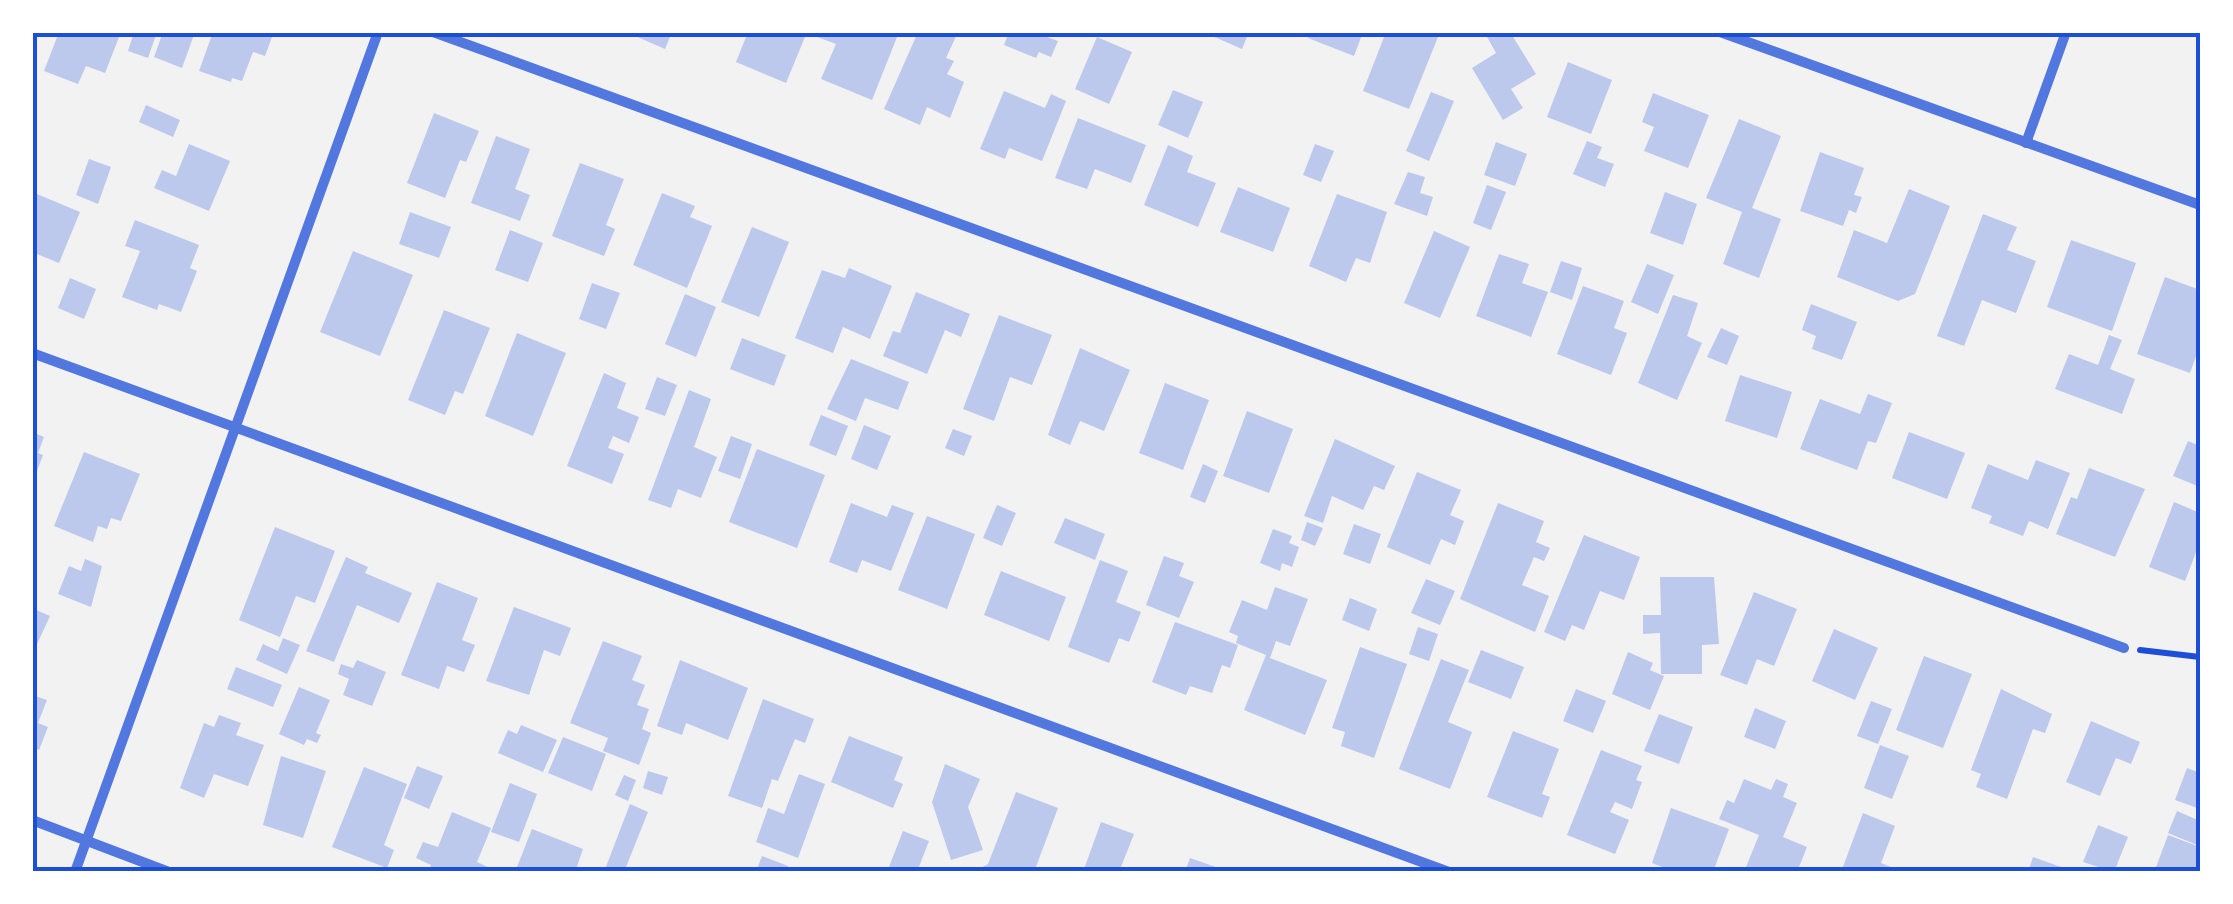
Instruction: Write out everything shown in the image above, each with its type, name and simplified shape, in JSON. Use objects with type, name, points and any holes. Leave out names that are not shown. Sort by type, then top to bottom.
[{"type":"street","points":[[75,872],[378,32]]},
{"type":"street","points":[[433,32],[2124,648]]},
{"type":"street","points":[[1720,32],[2200,205]]},
{"type":"street","points":[[2026,144],[2066,32]]},
{"type":"street","points":[[32,353],[1449,872]]},
{"type":"street","points":[[32,820],[170,872]]},
{"type":"path","points":[[2124,648],[2200,657]]},
{"type":"building","points":[[59,32],[121,32],[105,73],[86,66],[78,84],[44,71]]},
{"type":"building","points":[[134,32],[157,32],[148,58],[128,51]]},
{"type":"building","points":[[163,32],[195,32],[182,68],[154,57]]},
{"type":"building","points":[[213,32],[259,32],[272,37],[265,56],[253,52],[242,81],[232,78],[231,82],[199,71]]},
{"type":"building","points":[[626,32],[672,32],[665,49]]},
{"type":"building","points":[[748,32],[807,32],[786,83],[736,62]]},
{"type":"building","points":[[819,32],[899,32],[872,100],[821,79],[836,44],[817,37]]},
{"type":"building","points":[[918,32],[958,32],[946,58],[954,61],[947,74],[964,82],[950,118],[927,107],[920,125],[884,109]]},
{"type":"building","points":[[1009,32],[1046,32],[1044,36],[1058,41],[1051,57],[1039,52],[1036,58],[1004,45]]},
{"type":"building","points":[[1203,32],[1249,32],[1242,49]]},
{"type":"building","points":[[1310,32],[1363,32],[1354,56],[1308,38]]},
{"type":"building","points":[[1386,32],[1438,37],[1409,109],[1363,91]]},
{"type":"building","points":[[1510,32],[1536,74],[1511,89],[1523,108],[1503,120],[1472,68],[1496,53],[1486,35]]},
{"type":"building","points":[[1097,37],[1132,52],[1109,104],[1075,89]]},
{"type":"building","points":[[1568,62],[1612,80],[1591,134],[1547,117]]},
{"type":"building","points":[[1173,90],[1203,102],[1188,138],[1158,125]]},
{"type":"building","points":[[1004,91],[1045,108],[1051,94],[1066,101],[1042,161],[1009,148],[1005,159],[980,149]]},
{"type":"building","points":[[1431,92],[1454,101],[1429,161],[1406,151]]},
{"type":"building","points":[[1653,93],[1709,115],[1688,168],[1644,151],[1654,127],[1642,122]]},
{"type":"building","points":[[146,105],[180,120],[173,137],[139,122]]},
{"type":"building","points":[[434,113],[479,131],[466,162],[460,160],[445,198],[407,183]]},
{"type":"building","points":[[1078,118],[1146,145],[1131,183],[1095,169],[1087,189],[1055,178]]},
{"type":"building","points":[[1739,119],[1781,136],[1752,208],[1781,219],[1759,278],[1723,264],[1742,212],[1706,198]]},
{"type":"building","points":[[496,136],[530,149],[515,189],[530,195],[520,221],[471,203]]},
{"type":"building","points":[[1587,141],[1602,147],[1597,158],[1614,164],[1605,187],[1573,174]]},
{"type":"building","points":[[1496,142],[1527,154],[1515,186],[1484,175]]},
{"type":"building","points":[[189,144],[230,161],[209,211],[154,188],[162,170],[176,176]]},
{"type":"building","points":[[1315,144],[1334,151],[1321,182],[1303,175]]},
{"type":"building","points":[[1168,145],[1193,156],[1187,172],[1216,183],[1198,227],[1144,205]]},
{"type":"building","points":[[1820,152],[1864,168],[1854,195],[1862,197],[1856,213],[1849,210],[1843,226],[1800,211]]},
{"type":"building","points":[[89,159],[111,167],[98,204],[76,195]]},
{"type":"building","points":[[580,163],[624,179],[606,225],[615,229],[604,256],[552,236]]},
{"type":"building","points":[[1408,172],[1425,177],[1420,193],[1433,197],[1427,216],[1394,204]]},
{"type":"building","points":[[1487,185],[1506,192],[1491,230],[1473,223]]},
{"type":"building","points":[[1238,187],[1290,208],[1273,252],[1220,232]]},
{"type":"building","points":[[1909,189],[1950,206],[1915,294],[1898,301],[1837,277],[1854,230],[1887,243]]},
{"type":"building","points":[[32,192],[80,212],[59,263],[32,252]]},
{"type":"building","points":[[1665,192],[1697,204],[1683,245],[1650,233]]},
{"type":"building","points":[[662,193],[695,206],[690,217],[712,226],[687,288],[633,265]]},
{"type":"building","points":[[1337,194],[1387,212],[1370,263],[1356,258],[1346,282],[1309,266]]},
{"type":"building","points":[[410,212],[451,227],[439,258],[399,244]]},
{"type":"building","points":[[1983,214],[2017,227],[2007,250],[2036,261],[2016,313],[1982,300],[1964,346],[1937,336]]},
{"type":"building","points":[[135,220],[199,245],[190,268],[197,271],[181,312],[159,304],[157,310],[122,297],[140,251],[125,246]]},
{"type":"building","points":[[752,227],[789,242],[759,317],[721,302]]},
{"type":"building","points":[[510,230],[543,243],[528,282],[495,270]]},
{"type":"building","points":[[1434,231],[1470,247],[1440,318],[1404,303]]},
{"type":"building","points":[[2071,240],[2136,263],[2112,331],[2047,307]]},
{"type":"building","points":[[353,251],[413,275],[380,356],[320,332]]},
{"type":"building","points":[[1499,254],[1529,264],[1522,283],[1548,292],[1531,337],[1476,316]]},
{"type":"building","points":[[1561,261],[1582,268],[1572,300],[1550,292]]},
{"type":"building","points":[[1647,264],[1674,275],[1658,314],[1631,302]]},
{"type":"building","points":[[849,268],[892,286],[870,339],[843,327],[833,353],[795,338],[822,270],[845,278]]},
{"type":"building","points":[[2165,277],[2200,290],[2200,345],[2190,373],[2137,354]]},
{"type":"building","points":[[70,278],[96,289],[84,319],[58,308]]},
{"type":"building","points":[[592,283],[620,293],[606,329],[579,319]]},
{"type":"building","points":[[1583,286],[1624,301],[1614,328],[1627,333],[1611,375],[1557,354]]},
{"type":"building","points":[[916,292],[970,314],[961,337],[945,330],[927,374],[883,356],[893,331],[900,333]]},
{"type":"building","points":[[685,294],[716,307],[696,357],[665,344]]},
{"type":"building","points":[[1673,295],[1698,303],[1687,336],[1702,343],[1677,400],[1638,383]]},
{"type":"building","points":[[1811,304],[1857,322],[1842,360],[1812,349],[1816,336],[1802,330]]},
{"type":"building","points":[[444,310],[490,328],[463,394],[455,391],[445,415],[408,400]]},
{"type":"building","points":[[999,315],[1052,335],[1032,385],[1010,377],[994,421],[963,409]]},
{"type":"building","points":[[1721,328],[1739,336],[1727,365],[1707,357]]},
{"type":"building","points":[[517,333],[566,353],[533,436],[485,416]]},
{"type":"building","points":[[2109,335],[2122,340],[2110,369],[2135,379],[2122,414],[2055,389],[2069,354],[2098,365]]},
{"type":"building","points":[[742,338],[786,355],[774,386],[730,369]]},
{"type":"building","points":[[1080,348],[1130,370],[1104,431],[1080,421],[1070,445],[1048,435]]},
{"type":"building","points":[[851,359],[909,382],[898,410],[865,398],[856,421],[827,409]]},
{"type":"building","points":[[604,373],[626,383],[617,408],[639,417],[629,443],[613,436],[608,448],[624,454],[612,484],[567,466]]},
{"type":"building","points":[[1740,375],[1792,392],[1777,438],[1725,421]]},
{"type":"building","points":[[657,377],[677,385],[665,416],[645,409]]},
{"type":"building","points":[[1165,383],[1209,400],[1183,470],[1139,453]]},
{"type":"building","points":[[689,390],[711,399],[694,447],[717,457],[701,498],[678,489],[671,508],[648,500]]},
{"type":"building","points":[[1868,394],[1892,403],[1876,443],[1868,441],[1857,470],[1800,449],[1820,399],[1860,414]]},
{"type":"building","points":[[1247,411],[1293,429],[1269,493],[1223,476]]},
{"type":"building","points":[[821,415],[848,426],[836,456],[809,445]]},
{"type":"building","points":[[864,425],[891,436],[877,470],[851,459]]},
{"type":"building","points":[[953,429],[972,436],[964,456],[945,448]]},
{"type":"building","points":[[32,432],[44,437],[38,453],[43,455],[33,481]]},
{"type":"building","points":[[1909,432],[1965,453],[1947,499],[1892,478]]},
{"type":"building","points":[[731,436],[752,444],[740,479],[718,471]]},
{"type":"building","points":[[1335,439],[1395,466],[1384,490],[1374,486],[1363,510],[1332,496],[1323,523],[1304,516]]},
{"type":"building","points":[[2188,441],[2200,446],[2200,487],[2173,476]]},
{"type":"building","points":[[757,449],[825,475],[797,548],[729,522]]},
{"type":"building","points":[[84,452],[140,474],[121,521],[111,518],[107,529],[98,526],[93,542],[54,526]]},
{"type":"building","points":[[2036,460],[2070,473],[2048,529],[2029,521],[2023,536],[1989,523],[1992,516],[1971,508],[1988,464],[2028,480]]},
{"type":"building","points":[[1203,464],[1218,471],[1205,503],[1190,497]]},
{"type":"building","points":[[2089,468],[2145,489],[2115,557],[2056,534],[2071,497],[2077,499]]},
{"type":"building","points":[[1417,472],[1461,490],[1450,515],[1464,521],[1455,545],[1441,539],[1430,565],[1387,547]]},
{"type":"building","points":[[2174,502],[2200,513],[2200,542],[2185,581],[2149,567]]},
{"type":"building","points":[[851,503],[887,517],[892,505],[914,513],[891,571],[862,560],[857,573],[829,562]]},
{"type":"building","points":[[1498,503],[1544,521],[1536,542],[1550,548],[1544,561],[1534,557],[1522,585],[1549,596],[1535,632],[1460,599]]},
{"type":"building","points":[[997,505],[1016,513],[1002,546],[983,538]]},
{"type":"building","points":[[927,516],[975,534],[947,609],[898,590]]},
{"type":"building","points":[[1065,518],[1105,534],[1095,560],[1054,543]]},
{"type":"building","points":[[1307,522],[1323,528],[1315,546],[1301,540]]},
{"type":"building","points":[[1354,524],[1381,534],[1370,564],[1343,554]]},
{"type":"building","points":[[275,527],[335,551],[315,603],[296,596],[280,637],[239,620]]},
{"type":"building","points":[[1273,529],[1292,536],[1289,543],[1299,547],[1292,567],[1282,563],[1280,571],[1260,563]]},
{"type":"building","points":[[1584,535],[1640,557],[1624,600],[1600,591],[1584,630],[1572,625],[1565,641],[1544,632]]},
{"type":"building","points":[[1164,556],[1184,563],[1179,576],[1194,582],[1179,618],[1146,605]]},
{"type":"building","points":[[346,557],[368,567],[365,573],[412,593],[399,623],[357,605],[334,662],[306,651]]},
{"type":"building","points":[[85,559],[102,566],[91,607],[58,594],[69,566],[81,571]]},
{"type":"building","points":[[1100,560],[1128,571],[1116,602],[1141,612],[1129,642],[1119,638],[1109,663],[1068,647]]},
{"type":"building","points":[[1001,571],[1066,597],[1049,641],[984,615]]},
{"type":"building","points":[[1660,577],[1714,577],[1719,644],[1702,645],[1702,674],[1661,674],[1660,633],[1643,634],[1643,615],[1661,615]]},
{"type":"building","points":[[1426,579],[1455,591],[1440,625],[1411,613]]},
{"type":"building","points":[[437,582],[478,598],[462,640],[475,645],[464,672],[447,666],[439,689],[401,675]]},
{"type":"building","points":[[1275,587],[1308,599],[1290,646],[1276,641],[1270,658],[1327,680],[1305,735],[1244,710],[1266,655],[1236,643],[1238,636],[1229,632],[1242,600],[1267,610]]},
{"type":"building","points":[[1754,592],[1797,609],[1774,666],[1757,659],[1747,685],[1720,675]]},
{"type":"building","points":[[1350,598],[1377,609],[1369,631],[1342,620]]},
{"type":"building","points":[[514,607],[571,628],[560,656],[544,650],[529,695],[486,681]]},
{"type":"building","points":[[32,608],[50,616],[32,655]]},
{"type":"building","points":[[1175,622],[1238,645],[1230,668],[1222,665],[1212,693],[1190,686],[1186,695],[1152,682]]},
{"type":"building","points":[[1418,627],[1438,634],[1429,661],[1409,654]]},
{"type":"building","points":[[1834,629],[1878,648],[1855,700],[1812,681]]},
{"type":"building","points":[[283,638],[300,645],[287,674],[256,660],[263,644],[278,651]]},
{"type":"building","points":[[603,641],[642,656],[632,680],[645,685],[637,705],[649,709],[642,729],[651,733],[639,765],[603,751],[608,738],[570,723]]},
{"type":"building","points":[[1360,647],[1407,664],[1374,758],[1341,746],[1345,732],[1332,728]]},
{"type":"building","points":[[1481,650],[1524,667],[1511,699],[1468,682]]},
{"type":"building","points":[[1628,652],[1653,663],[1650,670],[1664,676],[1650,710],[1612,694]]},
{"type":"building","points":[[1924,656],[1972,674],[1943,748],[1896,730]]},
{"type":"building","points":[[1441,659],[1469,670],[1448,722],[1472,732],[1450,789],[1399,769]]},
{"type":"building","points":[[357,660],[386,672],[372,706],[343,695],[349,679],[338,674],[341,664],[353,668]]},
{"type":"building","points":[[680,660],[748,688],[728,740],[686,723],[682,735],[657,726]]},
{"type":"building","points":[[236,667],[282,685],[273,707],[227,689]]},
{"type":"building","points":[[299,687],[330,700],[316,733],[321,735],[317,743],[307,739],[304,745],[279,734]]},
{"type":"building","points":[[1576,689],[1606,701],[1593,733],[1563,721]]},
{"type":"building","points":[[2001,689],[2052,714],[2045,733],[2033,729],[2007,799],[1976,787],[1981,774],[1971,770]]},
{"type":"building","points":[[32,695],[47,700],[38,723],[48,727],[39,750],[32,747]]},
{"type":"building","points":[[763,699],[814,719],[805,743],[795,739],[778,781],[772,779],[762,808],[728,796]]},
{"type":"building","points":[[1871,701],[1892,709],[1878,744],[1857,736]]},
{"type":"building","points":[[1755,708],[1786,721],[1775,749],[1744,737]]},
{"type":"building","points":[[1659,714],[1693,727],[1679,764],[1644,751]]},
{"type":"building","points":[[219,715],[241,723],[236,735],[264,745],[248,786],[214,774],[204,798],[180,788],[204,723],[214,727]]},
{"type":"building","points":[[2091,721],[2140,742],[2131,764],[2116,758],[2100,796],[2066,782]]},
{"type":"building","points":[[521,725],[557,740],[543,772],[498,753],[508,730],[517,734]]},
{"type":"building","points":[[1513,731],[1559,749],[1542,794],[1550,797],[1542,818],[1487,797]]},
{"type":"building","points":[[849,736],[903,757],[894,780],[903,784],[893,808],[831,782]]},
{"type":"building","points":[[563,737],[606,754],[592,791],[548,773]]},
{"type":"building","points":[[1880,745],[1909,756],[1892,799],[1864,788]]},
{"type":"building","points":[[1601,750],[1642,766],[1636,780],[1642,782],[1632,809],[1615,802],[1610,812],[1629,820],[1615,854],[1567,835]]},
{"type":"building","points":[[281,756],[326,771],[303,838],[263,825]]},
{"type":"building","points":[[945,764],[980,779],[968,807],[983,850],[951,860],[932,802]]},
{"type":"building","points":[[417,766],[443,776],[429,809],[404,798]]},
{"type":"building","points":[[364,767],[407,784],[384,845],[394,850],[387,868],[332,847]]},
{"type":"building","points":[[2187,768],[2200,773],[2200,809],[2175,800]]},
{"type":"building","points":[[648,771],[668,777],[662,795],[643,788]]},
{"type":"building","points":[[799,774],[825,784],[798,858],[756,842],[768,808],[784,814]]},
{"type":"building","points":[[624,775],[636,780],[628,801],[615,795]]},
{"type":"building","points":[[1744,779],[1771,790],[1776,779],[1788,784],[1783,797],[1797,803],[1783,837],[1807,847],[1797,872],[1744,872],[1759,835],[1719,819],[1727,800],[1734,803]]},
{"type":"building","points":[[510,783],[537,794],[519,842],[491,832]]},
{"type":"building","points":[[1016,792],[1058,808],[1034,872],[974,872],[988,864]]},
{"type":"building","points":[[630,804],[648,812],[626,867],[637,872],[604,872]]},
{"type":"building","points":[[1671,808],[1729,829],[1713,872],[1675,872],[1652,863]]},
{"type":"building","points":[[2177,811],[2200,821],[2197,845],[2168,833]]},
{"type":"building","points":[[452,812],[491,828],[477,862],[490,868],[488,872],[428,872],[431,865],[416,858],[423,842],[438,847]]},
{"type":"building","points":[[1863,813],[1895,826],[1881,863],[1903,872],[1841,872]]},
{"type":"building","points":[[1101,822],[1134,834],[1119,872],[1083,872]]},
{"type":"building","points":[[2098,825],[2128,837],[2114,872],[2083,862]]},
{"type":"building","points":[[532,829],[583,849],[575,872],[515,872]]},
{"type":"building","points":[[903,831],[929,841],[917,872],[887,872]]},
{"type":"building","points":[[2168,835],[2200,847],[2200,872],[2155,870]]},
{"type":"building","points":[[762,856],[788,866],[786,872],[756,872]]},
{"type":"building","points":[[2033,857],[2064,868],[2062,872],[2028,872]]},
{"type":"building","points":[[1190,858],[1227,871],[1227,872],[1185,872]]}]
